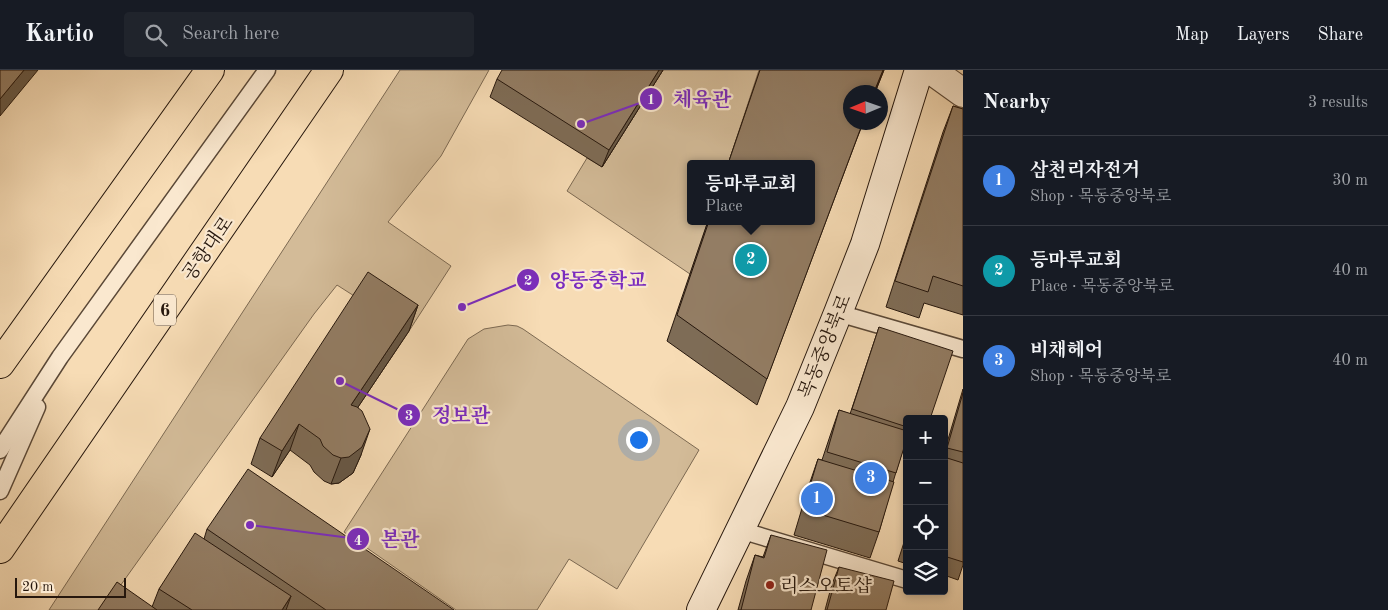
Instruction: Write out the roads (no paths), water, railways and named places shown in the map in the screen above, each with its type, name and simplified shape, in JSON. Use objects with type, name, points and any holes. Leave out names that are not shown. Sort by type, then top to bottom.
[{"type":"main road","points":[[5,347],[210,70]]},
{"type":"main road","name":"공항대로","points":[[0,549],[329,70]]},
{"type":"street","name":"목동중앙북로","points":[[701,610],[800,407],[838,313],[865,244],[919,70]]},
{"type":"street","points":[[931,70],[963,93]]},
{"type":"lane","points":[[0,450],[60,357],[267,70]]},
{"type":"lane","points":[[838,313],[963,350]]},
{"type":"lane","points":[[0,491],[60,357]]},
{"type":"lane","points":[[740,530],[903,579]]},
{"type":"place","name":"체육관","points":[[581,124]]},
{"type":"place","name":"등마루교회","points":[[751,260]]},
{"type":"place","name":"양동중학교","points":[[462,307]]},
{"type":"place","name":"정보관","points":[[340,381]]},
{"type":"place","name":"비채헤어","points":[[871,478]]},
{"type":"place","name":"삼천리자전거","points":[[817,499]]},
{"type":"place","name":"본관","points":[[250,525]]},
{"type":"place","name":"리스오토샵","points":[[770,585]]}]
